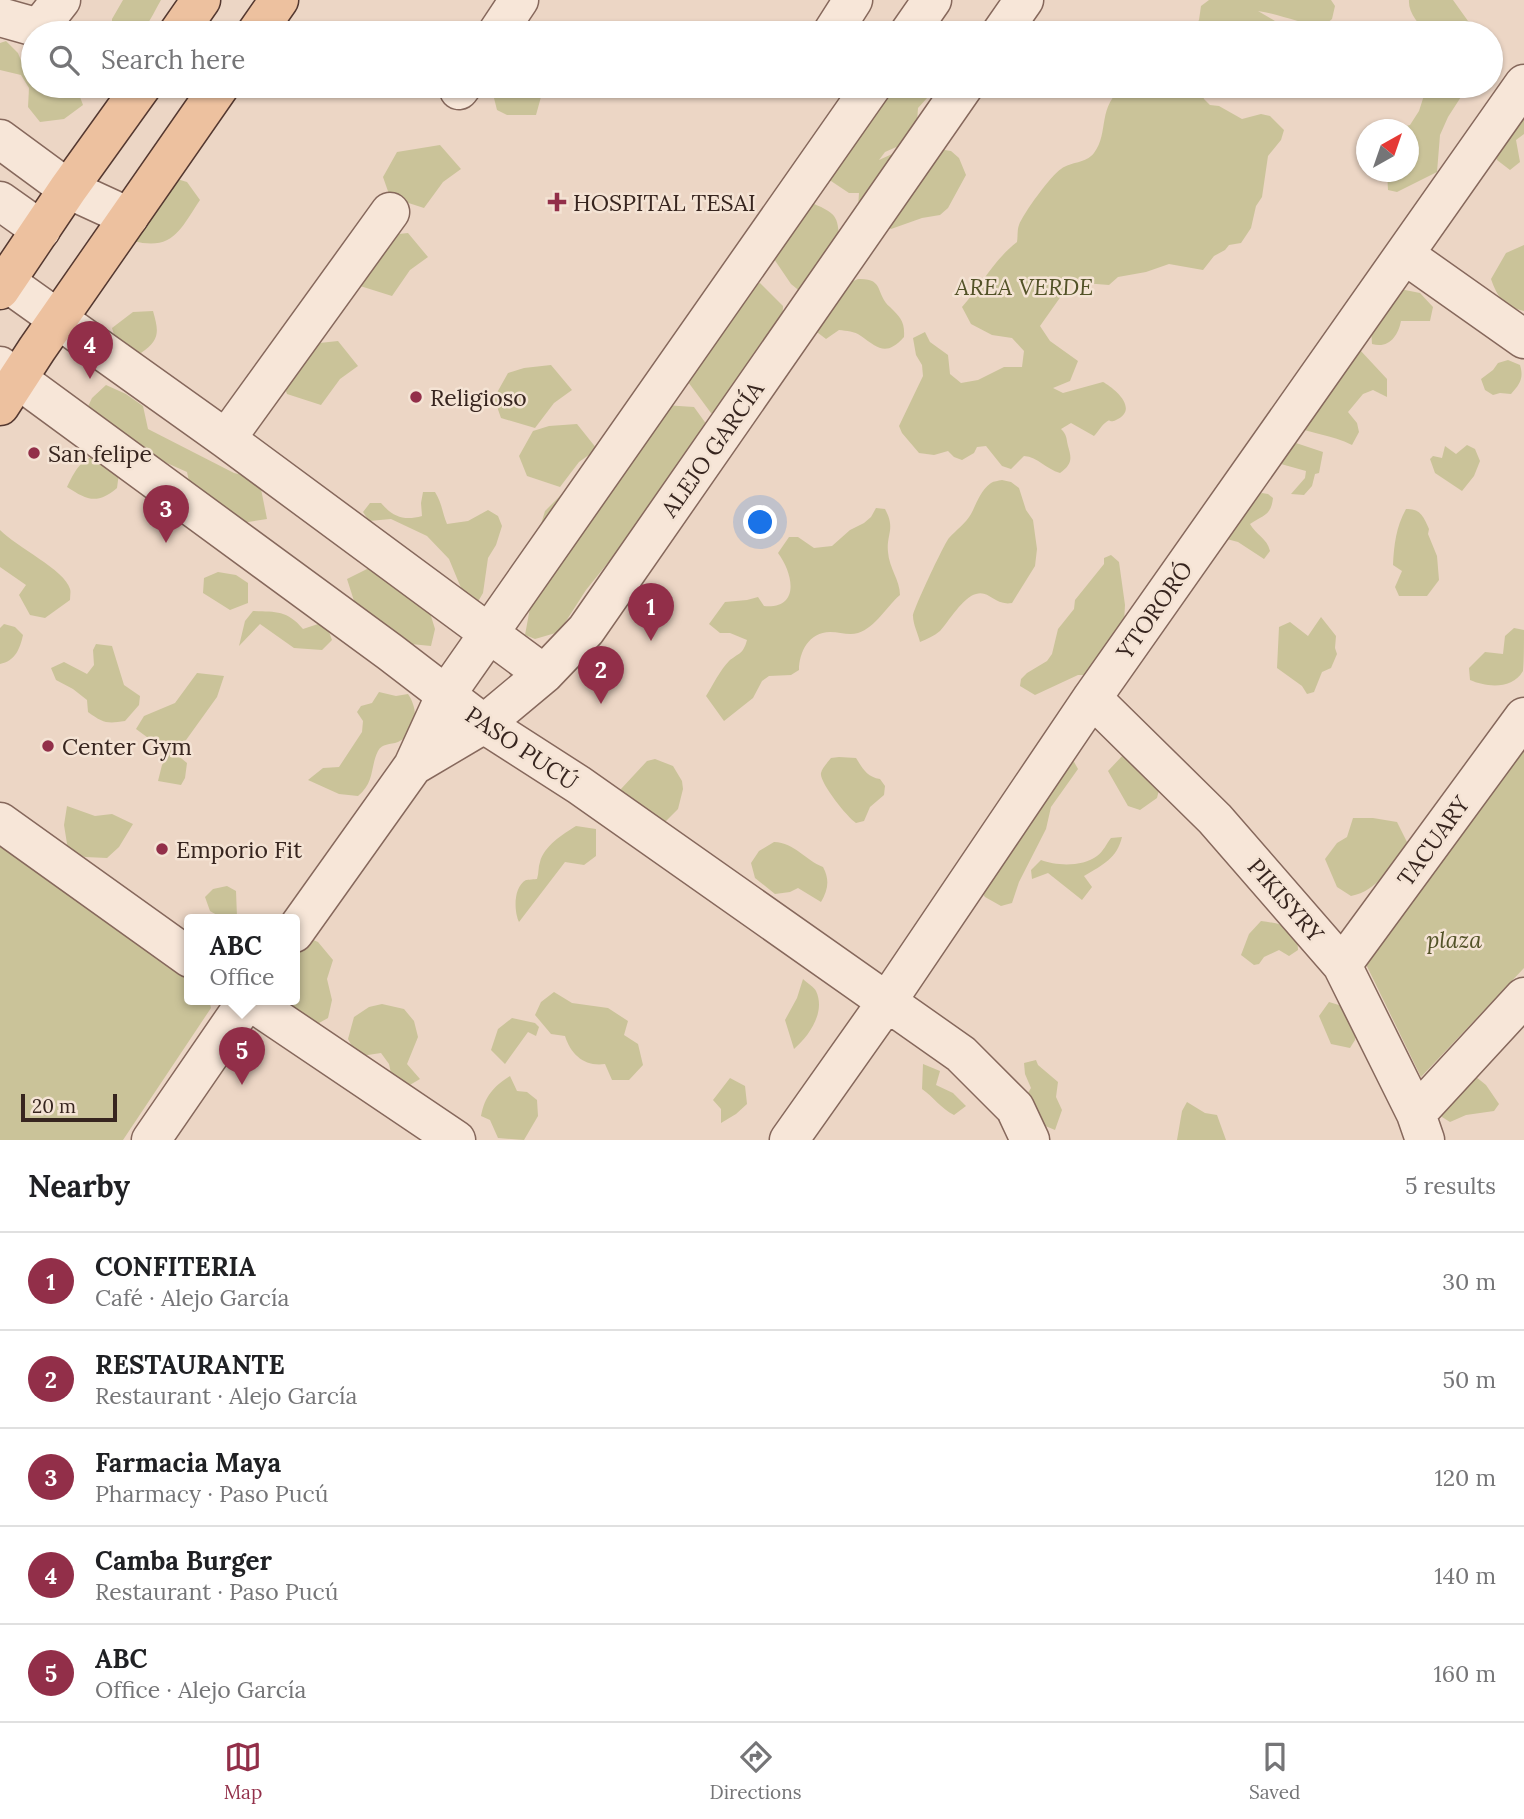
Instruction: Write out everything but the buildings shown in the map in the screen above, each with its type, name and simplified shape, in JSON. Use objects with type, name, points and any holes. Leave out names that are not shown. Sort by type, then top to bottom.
[{"type":"main road","points":[[186,21],[201,0]]},
{"type":"main road","points":[[264,21],[279,0]]},
{"type":"main road","points":[[3,286],[125,98]]},
{"type":"main road","points":[[6,383],[58,321],[212,98]]},
{"type":"street","points":[[505,21],[519,0]]},
{"type":"street","points":[[840,21],[853,0]]},
{"type":"street","points":[[917,21],[932,0]]},
{"type":"street","points":[[1009,21],[1024,0]]},
{"type":"street","points":[[0,17],[48,21]]},
{"type":"street","name":"YTORORÓ","points":[[789,1140],[1092,698],[1524,84]]},
{"type":"street","name":"ALEJO GARCÍA","points":[[300,926],[413,766],[445,696],[864,98]]},
{"type":"street","name":"ALEJO GARCÍA","points":[[413,766],[484,724],[544,674],[586,630],[956,98]]},
{"type":"street","points":[[0,139],[68,189],[129,218]]},
{"type":"street","points":[[0,201],[41,230]]},
{"type":"street","points":[[226,439],[390,212]]},
{"type":"street","points":[[1405,255],[1524,339]]},
{"type":"street","points":[[3,286],[58,321],[226,439],[487,635],[544,674]]},
{"type":"street","name":"PASO PUCÚ","points":[[6,383],[390,652],[484,724],[579,785],[961,1054],[1015,1108],[1030,1140]]},
{"type":"street","name":"PIKISYRY","points":[[1092,698],[1215,819],[1342,965],[1420,1127]]},
{"type":"street","name":"TACUARY","points":[[1342,965],[1524,718]]},
{"type":"street","points":[[0,822],[184,954]]},
{"type":"street","points":[[1420,1127],[1524,997]]},
{"type":"street","points":[[152,1140],[243,1005]]},
{"type":"street","points":[[256,1005],[457,1140]]},
{"type":"green space","points":[[123,0],[161,0],[150,21],[112,19]]},
{"type":"green space","points":[[1209,0],[1331,0],[1335,6],[1330,21],[1301,21],[1258,11],[1275,21],[1198,21],[1201,6]]},
{"type":"green space","points":[[1409,0],[1453,0],[1468,21],[1417,21]]},
{"type":"green space","points":[[6,41],[18,53],[21,75],[0,70],[0,43]]},
{"type":"green space","points":[[28,98],[80,98],[83,105],[64,119],[40,122],[28,107]]},
{"type":"green space","points":[[494,98],[541,98],[536,115],[507,115],[497,110]]},
{"type":"green space","points":[[859,98],[927,98],[918,108],[917,122],[910,141],[885,152],[879,160],[901,150],[932,148],[951,151],[959,158],[966,175],[948,208],[940,215],[891,229],[858,208],[859,193],[849,193],[828,179]]},
{"type":"green space","name":"AREA VERDE","points":[[1113,98],[1204,98],[1210,105],[1219,106],[1242,119],[1261,114],[1270,116],[1284,130],[1281,140],[1268,156],[1262,197],[1256,206],[1251,228],[1241,243],[1229,245],[1214,256],[1203,270],[1169,264],[1118,277],[1109,285],[1071,282],[1040,326],[1050,341],[1078,361],[1070,381],[1053,388],[1063,393],[1103,382],[1123,399],[1126,410],[1116,420],[1105,423],[1094,436],[1071,423],[1061,429],[1066,436],[1070,458],[1067,467],[1060,473],[1024,456],[1011,469],[1002,466],[986,446],[977,447],[974,453],[962,460],[948,451],[934,455],[919,453],[899,426],[923,376],[913,338],[925,332],[930,342],[948,355],[950,374],[961,383],[978,380],[1004,367],[1022,367],[1024,351],[1012,338],[992,335],[971,324],[962,307],[995,264],[1017,242],[1018,227],[1056,173],[1094,153],[1102,136]]},
{"type":"green space","points":[[1423,98],[1460,98],[1440,135],[1437,172],[1419,181],[1419,119],[1414,119]]},
{"type":"green space","points":[[1524,111],[1524,134],[1516,140],[1520,162],[1510,170],[1497,160],[1490,141]]},
{"type":"green space","points":[[440,145],[461,169],[443,182],[424,208],[390,197],[383,177],[397,152]]},
{"type":"green space","points":[[177,179],[187,182],[200,200],[181,229],[167,240],[158,243],[133,241]]},
{"type":"green space","points":[[1388,182],[1417,182],[1397,192],[1388,190]]},
{"type":"green space","points":[[812,203],[835,218],[840,246],[802,293],[791,284],[774,259]]},
{"type":"green space","points":[[408,233],[428,257],[410,270],[392,296],[357,285],[380,236]]},
{"type":"green space","points":[[1524,245],[1524,311],[1511,307],[1502,300],[1491,279],[1506,253]]},
{"type":"green space","points":[[867,279],[876,284],[885,302],[901,320],[904,337],[892,347],[877,347],[858,334],[839,330],[826,339],[809,326],[849,283]]},
{"type":"green space","points":[[760,283],[783,306],[782,326],[725,418],[711,413],[677,367],[725,296]]},
{"type":"green space","points":[[1400,289],[1420,293],[1433,307],[1430,321],[1401,321],[1392,340],[1383,345],[1372,344],[1371,329]]},
{"type":"green space","points":[[153,311],[156,335],[152,344],[141,353],[117,345],[112,328],[133,312]]},
{"type":"green space","points":[[338,341],[358,366],[340,379],[321,405],[287,394],[280,374],[310,344]]},
{"type":"green space","points":[[1360,350],[1387,379],[1387,397],[1373,390],[1363,394],[1348,412],[1357,423],[1359,432],[1352,445],[1292,424]]},
{"type":"green space","points":[[1508,360],[1520,365],[1520,381],[1511,394],[1493,395],[1485,390],[1481,379],[1498,363]]},
{"type":"green space","points":[[551,365],[572,390],[554,403],[535,428],[501,418],[494,398],[508,373]]},
{"type":"green space","points":[[106,385],[143,406],[148,429],[234,473],[259,479],[267,519],[242,523],[194,504],[187,472],[160,460],[84,415],[92,398]]},
{"type":"green space","points":[[664,405],[694,407],[707,425],[631,534],[586,590],[559,632],[535,639],[525,635],[532,597],[535,544],[545,511],[580,476]]},
{"type":"green space","points":[[577,424],[597,449],[579,462],[560,487],[527,476],[519,456],[533,431],[549,426]]},
{"type":"green space","points":[[1293,442],[1323,452],[1319,473],[1315,474],[1312,486],[1304,495],[1291,494],[1305,478],[1306,471],[1281,464],[1281,456]]},
{"type":"green space","points":[[1467,445],[1475,449],[1480,461],[1474,476],[1462,491],[1435,473],[1430,459],[1433,456],[1442,458],[1445,446],[1456,454]]},
{"type":"green space","points":[[109,451],[119,473],[117,488],[104,497],[92,499],[67,487],[82,463]]},
{"type":"green space","points":[[1002,480],[1019,488],[1026,510],[1033,520],[1037,549],[1035,566],[1012,603],[1001,602],[981,593],[971,596],[961,604],[940,631],[920,642],[913,616],[942,551],[949,538],[969,517],[984,490],[992,482]]},
{"type":"green space","points":[[423,492],[435,492],[447,524],[468,521],[488,510],[498,516],[502,526],[496,545],[488,558],[483,593],[476,605],[466,600],[449,559],[427,536],[391,519],[369,521],[363,512],[370,503],[381,503],[399,517],[422,516]]},
{"type":"green space","points":[[1262,493],[1273,498],[1270,508],[1266,514],[1250,524],[1269,547],[1270,551],[1264,559],[1238,542],[1223,538],[1252,497]]},
{"type":"green space","points":[[876,508],[885,509],[890,522],[889,558],[900,595],[876,622],[864,630],[855,634],[830,632],[816,635],[803,650],[799,670],[791,675],[769,676],[762,681],[753,698],[724,721],[706,696],[729,661],[742,651],[747,640],[730,633],[720,633],[709,624],[725,602],[758,597],[764,606],[784,602],[789,596],[790,579],[778,553],[789,537],[798,537],[814,548],[832,546],[871,517]]},
{"type":"green space","points":[[1406,509],[1415,510],[1423,517],[1437,556],[1439,580],[1427,596],[1399,596],[1395,587],[1402,571],[1393,565],[1395,543]]},
{"type":"green space","points":[[0,530],[59,574],[70,589],[70,600],[45,618],[30,615],[19,595],[26,585],[0,567]]},
{"type":"green space","points":[[1111,555],[1119,562],[1125,605],[1124,623],[1088,675],[1078,675],[1035,695],[1020,686],[1021,679],[1027,673],[1047,661],[1052,654],[1058,629],[1074,609],[1075,600],[1104,564],[1104,558]]},
{"type":"green space","points":[[371,567],[427,603],[435,629],[431,646],[401,643],[355,604],[347,579]]},
{"type":"green space","points":[[218,572],[236,575],[248,583],[248,603],[230,610],[203,593],[204,578]]},
{"type":"green space","points":[[253,611],[286,615],[303,629],[318,624],[328,629],[332,640],[322,650],[294,648],[260,624],[239,646],[245,621]]},
{"type":"green space","points":[[1321,617],[1336,636],[1337,654],[1331,668],[1322,672],[1314,692],[1307,694],[1302,686],[1277,668],[1279,627],[1290,622],[1308,636]]},
{"type":"green space","points":[[4,624],[15,627],[23,635],[16,654],[0,664],[0,628]]},
{"type":"green space","points":[[1514,628],[1524,630],[1523,671],[1518,677],[1498,685],[1470,680],[1469,668],[1485,652],[1503,654],[1505,636]]},
{"type":"green space","points":[[96,644],[112,646],[124,685],[140,696],[139,705],[125,721],[105,722],[88,712],[87,700],[56,680],[51,668],[64,662],[87,674],[94,665],[93,650]]},
{"type":"green space","points":[[197,673],[224,676],[217,697],[176,754],[187,763],[181,785],[158,781],[162,765],[170,754],[136,729],[144,716],[175,703]]},
{"type":"green space","points":[[379,692],[396,696],[408,694],[415,714],[410,733],[398,742],[380,748],[370,780],[358,796],[339,794],[308,780],[323,768],[339,767],[362,732],[363,721],[357,712],[361,706],[372,703]]},
{"type":"green space","name":"plaza","points":[[1524,730],[1524,968],[1421,1077],[1359,950]]},
{"type":"green space","points":[[1125,753],[1160,786],[1157,798],[1140,810],[1128,806],[1108,771]]},
{"type":"green space","points":[[831,758],[856,758],[866,772],[880,779],[885,786],[884,795],[870,807],[864,821],[856,823],[824,784],[822,771]]},
{"type":"green space","points":[[655,759],[673,766],[682,781],[683,789],[678,809],[663,824],[625,807],[621,789],[647,761]]},
{"type":"green space","points":[[1073,760],[1078,769],[1051,807],[1046,829],[1019,882],[1012,903],[1001,906],[985,897],[978,887]]},
{"type":"green space","points":[[67,806],[95,816],[112,814],[133,824],[119,847],[107,858],[85,857],[68,850],[64,825]]},
{"type":"green space","points":[[1353,818],[1397,822],[1408,844],[1376,883],[1351,896],[1337,887],[1325,859],[1337,843],[1347,837]]},
{"type":"green space","points":[[576,826],[596,829],[596,856],[584,865],[565,862],[519,922],[516,906],[519,888],[526,880],[537,879],[539,864],[545,851]]},
{"type":"green space","points":[[1122,837],[1113,856],[1084,876],[1092,887],[1082,900],[1048,873],[1032,879],[1031,870],[1041,860],[1077,864],[1091,860],[1099,854],[1111,838]]},
{"type":"green space","points":[[0,842],[184,969],[184,1005],[210,1005],[211,1008],[123,1140],[0,1140]]},
{"type":"green space","points":[[774,842],[788,845],[823,867],[827,885],[821,902],[798,888],[775,894],[755,878],[751,863],[759,851]]},
{"type":"green space","points":[[227,886],[236,891],[237,914],[216,914],[210,911],[205,897],[213,889]]},
{"type":"green space","points":[[1261,921],[1287,927],[1295,935],[1298,950],[1289,956],[1279,950],[1254,965],[1241,955],[1249,934]]},
{"type":"green space","points":[[300,936],[318,942],[333,960],[327,979],[332,1000],[328,1018],[310,1028],[277,1005],[300,1005]]},
{"type":"green space","points":[[803,979],[816,991],[819,1007],[810,1030],[794,1049],[785,1020],[797,998]]},
{"type":"green space","points":[[554,992],[572,1003],[608,1008],[628,1021],[624,1035],[638,1044],[643,1065],[629,1080],[612,1080],[605,1064],[585,1061],[571,1049],[565,1036],[551,1034],[535,1015],[541,1002]]},
{"type":"green space","points":[[1329,1002],[1339,1005],[1357,1019],[1355,1040],[1350,1048],[1331,1044],[1319,1016]]},
{"type":"green space","points":[[382,1004],[404,1009],[414,1021],[418,1037],[407,1064],[420,1079],[403,1089],[394,1087],[389,1064],[381,1053],[361,1056],[348,1039],[354,1017],[369,1007]]},
{"type":"green space","points":[[512,1018],[535,1023],[539,1027],[536,1036],[528,1032],[505,1064],[491,1050],[498,1029]]},
{"type":"green space","points":[[1036,1060],[1038,1065],[1058,1082],[1056,1097],[1062,1110],[1055,1130],[1043,1125],[1021,1104],[1031,1088],[1024,1063]]},
{"type":"green space","points":[[923,1064],[940,1071],[936,1085],[953,1093],[966,1106],[954,1115],[922,1089]]},
{"type":"green space","points":[[1470,1072],[1486,1085],[1499,1104],[1494,1111],[1466,1115],[1450,1122],[1442,1117],[1434,1106]]},
{"type":"green space","points":[[510,1076],[517,1091],[527,1092],[537,1100],[538,1116],[524,1140],[498,1138],[490,1120],[481,1116],[491,1093]]},
{"type":"green space","points":[[730,1078],[745,1086],[747,1104],[721,1123],[721,1109],[713,1100]]},
{"type":"green space","points":[[1187,1102],[1205,1113],[1217,1115],[1226,1140],[1177,1140],[1182,1111]]},
{"type":"place","name":"HOSPITAL TESAI","points":[[557,202]]},
{"type":"place","name":"Camba Burger","points":[[90,379]]},
{"type":"place","name":"Religioso","points":[[416,397]]},
{"type":"place","name":"San felipe","points":[[34,453]]},
{"type":"place","name":"Farmacia Maya","points":[[166,543]]},
{"type":"place","name":"CONFITERIA","points":[[651,641]]},
{"type":"place","name":"RESTAURANTE","points":[[601,704]]},
{"type":"place","name":"Center Gym","points":[[48,746]]},
{"type":"place","name":"Emporio Fit","points":[[162,849]]},
{"type":"place","name":"ABC","points":[[242,1085]]}]
